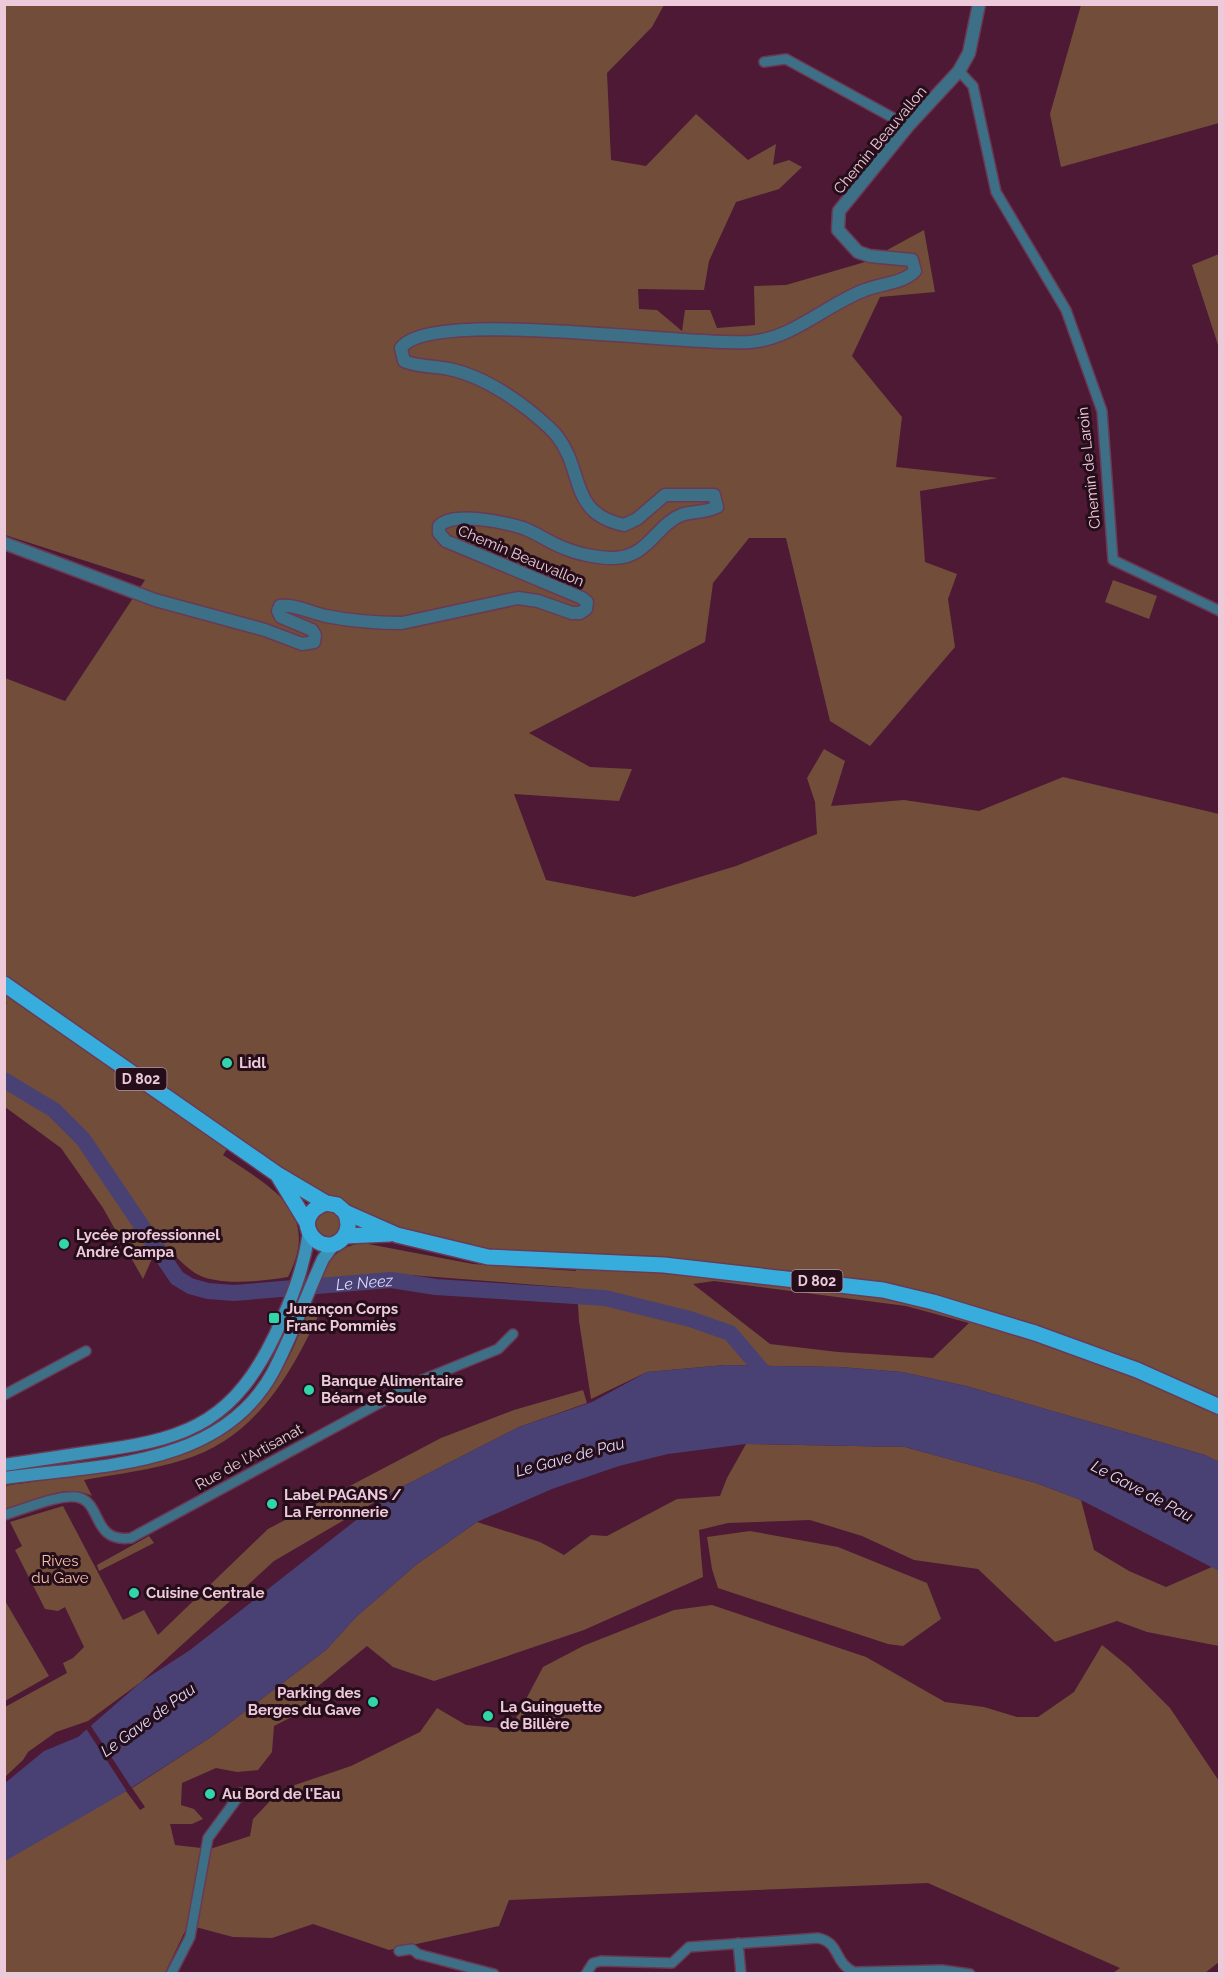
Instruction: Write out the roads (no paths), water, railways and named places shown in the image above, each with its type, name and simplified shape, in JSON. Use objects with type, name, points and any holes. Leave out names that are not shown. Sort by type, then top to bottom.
[{"type":"main road","name":"D 802","points":[[4,984],[277,1174],[326,1203]]},
{"type":"main road","name":"D 802","points":[[277,1174],[308,1227]]},
{"type":"main road","points":[[4,1465],[146,1444],[196,1426],[226,1406],[250,1380],[261,1363],[292,1297],[301,1272],[310,1214],[317,1206],[326,1203],[337,1205],[345,1212],[348,1229],[316,1275],[273,1372],[264,1386],[236,1416],[201,1440],[149,1458],[4,1478]]},
{"type":"main road","name":"D 802","points":[[345,1212],[397,1234],[488,1257],[511,1260],[664,1265],[883,1290],[933,1302],[1035,1333],[1137,1370],[1220,1407]]},
{"type":"main road","points":[[308,1227],[314,1240],[323,1244],[339,1240]]},
{"type":"main road","name":"D 802","points":[[339,1240],[397,1234]]},
{"type":"street","name":"Chemin Beauvallon","points":[[4,543],[155,600],[309,644],[314,642],[315,635],[312,630],[281,617],[278,611],[280,606],[287,605],[325,616],[382,623],[402,622],[518,598],[538,601],[572,614],[580,613],[586,609],[587,602],[582,598],[446,541],[439,533],[439,526],[445,520],[452,519],[493,521],[524,528],[563,548],[613,558],[629,555],[648,545],[682,515],[710,511],[717,507],[714,495],[665,495],[637,519],[624,525],[595,514],[586,505],[569,458],[556,435],[530,412],[503,392],[477,379],[450,370],[412,365],[404,361],[401,348],[413,338],[465,330],[642,335],[749,342],[770,339],[864,290],[908,278],[915,271],[912,260],[870,256],[858,252],[843,238],[837,223],[839,211],[908,126],[959,71],[969,53],[979,4]]},
{"type":"street","points":[[764,62],[786,58],[908,126]]},
{"type":"street","name":"Chemin de Laroin","points":[[959,71],[974,86],[996,192],[1066,310],[1102,411],[1113,560],[1220,611]]},
{"type":"street","name":"Rue de l'Artisanat","points":[[4,1515],[66,1497],[78,1497],[88,1502],[104,1532],[121,1540],[131,1538],[422,1380],[498,1349],[513,1334]]},
{"type":"street","points":[[4,1395],[86,1351]]},
{"type":"street","points":[[171,1974],[190,1937],[208,1838],[241,1793]]},
{"type":"street","points":[[586,1974],[593,1963],[601,1961],[672,1963],[689,1947],[818,1938],[828,1940],[835,1947],[838,1959],[845,1968],[854,1972],[970,1974]]},
{"type":"street","points":[[738,1943],[741,1974]]},
{"type":"street","points":[[399,1951],[412,1949],[418,1954],[494,1974]]},
{"type":"water","name":"Le Gave de Pau","points":[[725,1365],[840,1367],[902,1372],[966,1386],[1205,1455],[1219,1462],[1219,1571],[1081,1500],[1036,1483],[905,1447],[746,1444],[668,1454],[619,1466],[552,1489],[477,1522],[417,1564],[356,1617],[326,1650],[211,1737],[120,1795],[5,1861],[5,1783],[44,1751],[78,1737],[141,1682],[190,1650],[392,1492],[519,1427],[592,1402],[647,1372]]},
{"type":"waterway","name":"Le Neez","points":[[4,1080],[54,1110],[83,1139],[177,1278],[190,1286],[208,1291],[234,1293],[391,1280],[436,1287],[605,1298],[690,1319],[730,1333],[771,1381]]},
{"type":"place","name":"Lidl","points":[[227,1063]]},
{"type":"place","name":"Lycée professionnel André Campa","points":[[64,1244]]},
{"type":"place","name":"Jurançon Corps Franc Pommiès","points":[[274,1318]]},
{"type":"place","name":"Banque Alimentaire Béarn et Soule","points":[[309,1390]]},
{"type":"place","name":"Label PAGANS / La Ferronnerie","points":[[272,1504]]},
{"type":"place","name":"Cuisine Centrale","points":[[134,1593]]},
{"type":"place","name":"Parking des Berges du Gave","points":[[373,1702]]},
{"type":"place","name":"La Guinguette de Billère","points":[[488,1716]]},
{"type":"place","name":"Au Bord de l'Eau","points":[[210,1794]]},
{"type":"park label","name":"Rives du Gave","points":[[60,1570]]}]
